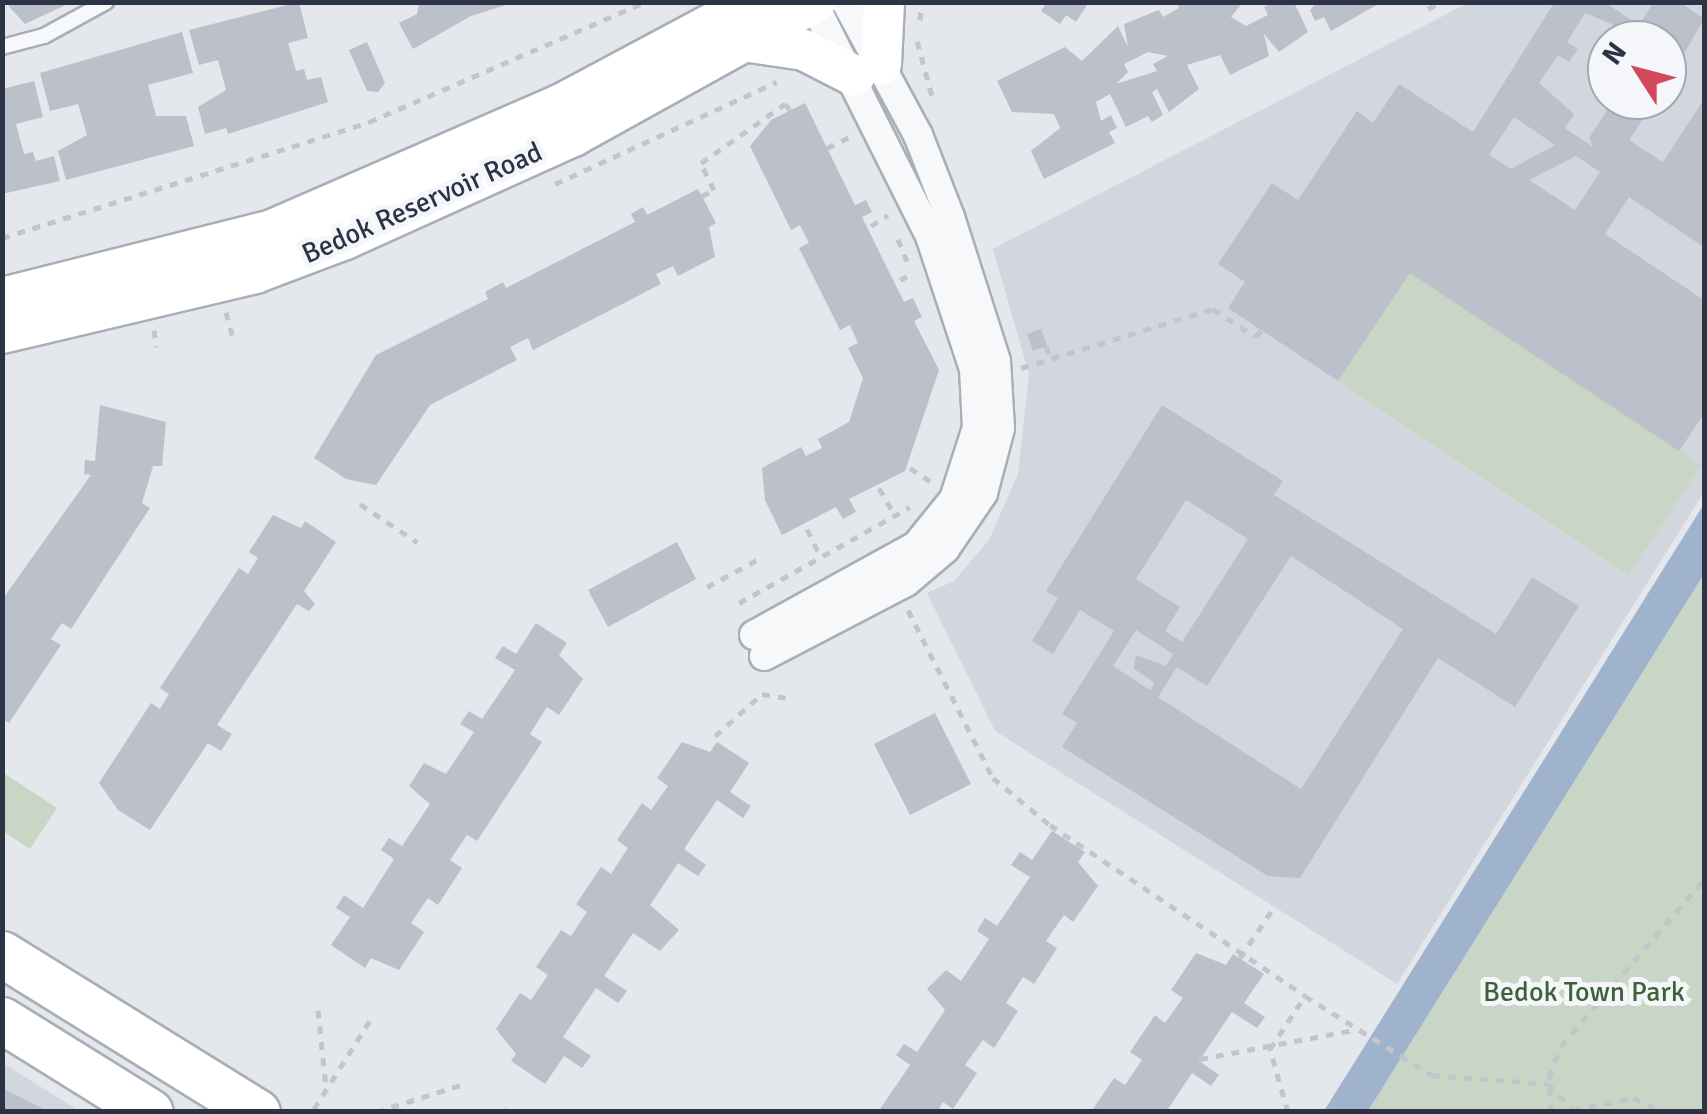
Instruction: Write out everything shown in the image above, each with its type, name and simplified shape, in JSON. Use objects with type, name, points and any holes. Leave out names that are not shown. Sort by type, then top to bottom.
[{"type":"main road","points":[[751,22],[804,50],[868,70],[884,2]]},
{"type":"main road","name":"Bedok Reservoir Road","points":[[2,298],[272,230],[751,22],[814,3]]},
{"type":"main road","name":"Bedok Reservoir Road","points":[[2,332],[283,264],[573,136],[751,22]]},
{"type":"main road","points":[[2,954],[256,1112]]},
{"type":"main road","points":[[2,1020],[150,1112]]},
{"type":"street","points":[[814,3],[868,70],[926,155],[986,325],[1000,428],[983,494],[945,550],[830,623],[760,646],[916,546],[954,499],[975,442],[976,384],[951,292],[868,70],[846,2]]},
{"type":"lane","points":[[2,47],[44,36],[106,2]]},
{"type":"path","points":[[2,238],[368,122],[644,2]]},
{"type":"path","points":[[1428,9],[1440,2]]},
{"type":"path","points":[[550,187],[794,77]]},
{"type":"path","points":[[702,196],[714,190],[701,163],[785,104],[790,110]]},
{"type":"path","points":[[849,118],[864,152]]},
{"type":"path","points":[[827,148],[858,134]]},
{"type":"path","points":[[883,204],[919,291]]},
{"type":"path","points":[[871,226],[888,216]]},
{"type":"path","points":[[900,280],[912,274]]},
{"type":"path","points":[[212,312],[242,304]]},
{"type":"path","points":[[225,309],[232,335]]},
{"type":"path","points":[[1019,369],[1213,309],[1256,338],[1262,330]]},
{"type":"path","points":[[134,330],[168,322]]},
{"type":"path","points":[[154,334],[156,347]]},
{"type":"path","points":[[1046,346],[1051,360]]},
{"type":"path","points":[[910,468],[926,479]]},
{"type":"path","points":[[738,603],[896,517],[935,472]]},
{"type":"path","points":[[879,488],[896,517]]},
{"type":"path","points":[[360,504],[416,542]]},
{"type":"path","points":[[807,530],[821,558]]},
{"type":"path","points":[[706,587],[756,560]]},
{"type":"path","points":[[904,603],[994,778],[1242,956],[1432,1075],[1548,1084],[1573,1110],[1633,1098],[1665,1112]]},
{"type":"path","points":[[715,736],[762,694],[786,698]]},
{"type":"path","points":[[1551,1112],[1548,1084],[1564,1041],[1704,880]]},
{"type":"path","points":[[1242,956],[1274,907]]},
{"type":"path","points":[[1270,1046],[1305,996]]},
{"type":"path","points":[[318,1010],[326,1088]]},
{"type":"path","points":[[314,1108],[372,1019]]},
{"type":"path","points":[[1200,1059],[1357,1030]]},
{"type":"path","points":[[1270,1046],[1288,1112]]},
{"type":"path","points":[[376,1112],[468,1083]]},
{"type":"shaded area","points":[[1468,3],[1704,3],[1704,492],[1397,984],[995,731],[927,593],[954,581],[989,540],[1018,474],[1029,374],[993,249]]},
{"type":"shaded area","points":[[3,1063],[79,1111],[3,1111]]},
{"type":"green space","points":[[1410,273],[1701,465],[1628,575],[1338,381]]},
{"type":"green space","name":"Bedok Town Park","points":[[1704,574],[1704,1111],[1368,1111]]},
{"type":"green space","points":[[2,772],[57,808],[30,849],[3,831]]},
{"type":"water","points":[[1704,504],[1704,574],[1368,1111],[1324,1111]]},
{"type":"building","points":[[5,2],[72,2],[25,24]]},
{"type":"building","points":[[299,2],[308,38],[288,43],[296,71],[304,69],[307,80],[321,77],[328,102],[228,134],[226,128],[205,134],[198,107],[226,90],[218,60],[199,65],[189,30]]},
{"type":"building","points":[[419,2],[509,4],[471,16],[413,49],[399,23],[417,14]]},
{"type":"building","points":[[1047,2],[1089,2],[1076,22],[1066,15],[1060,24],[1041,11]]},
{"type":"building","points":[[1176,2],[1243,2],[1231,17],[1246,26],[1268,15],[1264,7],[1273,2],[1294,2],[1308,32],[1279,52],[1264,34],[1269,56],[1230,75],[1220,55],[1187,65],[1199,89],[1169,112],[1157,89],[1152,92],[1163,115],[1152,122],[1148,116],[1126,127],[1110,94],[1096,102],[1101,121],[1111,115],[1117,128],[1109,132],[1115,143],[1044,179],[1031,151],[1060,128],[1054,114],[1012,112],[997,81],[1065,47],[1082,61],[1118,26],[1128,47],[1124,24],[1159,10],[1163,17],[1179,8]],"holes":[[[1148,52],[1168,56],[1153,64],[1157,71],[1116,84],[1128,72],[1124,64]]]},
{"type":"building","points":[[1317,2],[1382,2],[1331,31],[1324,17],[1315,21],[1310,10]]},
{"type":"building","points":[[1604,2],[1631,20],[1602,20],[1585,13],[1567,42],[1578,49],[1569,62],[1558,55],[1539,83],[1574,114],[1565,128],[1593,147],[1589,138],[1601,120],[1642,120],[1629,140],[1663,162],[1704,99],[1704,247],[1629,197],[1605,234],[1704,300],[1704,414],[1679,451],[1410,273],[1338,381],[1228,308],[1245,282],[1218,264],[1272,183],[1298,200],[1357,111],[1373,123],[1399,84],[1473,132],[1554,3]],"holes":[[[1514,117],[1555,145],[1511,169],[1489,155]],[[1576,156],[1600,172],[1575,210],[1529,180]]]},
{"type":"building","points":[[1654,2],[1680,2],[1704,19],[1687,48],[1687,20],[1642,20]]},
{"type":"building","points":[[182,32],[193,73],[148,85],[156,116],[186,116],[194,146],[66,180],[58,151],[87,135],[78,104],[50,111],[40,73]]},
{"type":"building","points":[[367,42],[385,83],[378,92],[367,91],[349,50]]},
{"type":"building","points":[[34,81],[43,117],[16,124],[24,154],[33,152],[36,161],[54,156],[60,181],[2,194],[2,89]]},
{"type":"building","points":[[805,103],[855,205],[866,200],[872,212],[862,217],[904,302],[913,298],[922,317],[914,321],[939,370],[905,471],[849,499],[856,512],[843,519],[836,507],[782,535],[765,500],[762,468],[801,447],[806,456],[822,448],[818,439],[849,422],[863,378],[848,348],[858,343],[850,325],[840,330],[799,248],[809,243],[800,225],[791,230],[750,146],[771,120]]},
{"type":"building","points":[[698,189],[716,223],[709,227],[715,257],[678,276],[673,266],[656,274],[661,284],[533,350],[528,338],[510,347],[517,360],[430,405],[376,485],[346,479],[314,458],[376,355],[488,299],[485,292],[503,282],[506,288],[635,222],[631,214],[643,207],[647,215]]},
{"type":"building","points":[[1041,329],[1047,346],[1033,351],[1027,334]]},
{"type":"building","points":[[100,405],[166,422],[162,466],[153,466],[142,503],[150,508],[71,629],[62,623],[51,639],[61,645],[9,723],[2,719],[2,600],[91,475],[84,474],[85,460],[95,461]]},
{"type":"building","points":[[1162,405],[1283,481],[1274,495],[1496,634],[1532,577],[1579,606],[1515,707],[1438,658],[1300,878],[1268,876],[1062,747],[1077,723],[1062,714],[1114,631],[1080,610],[1053,654],[1032,641],[1058,598],[1046,591]],"holes":[[[1186,500],[1248,539],[1182,642],[1165,631],[1180,607],[1136,579]],[[1291,556],[1403,629],[1301,789],[1158,697],[1177,667],[1207,686]],[[1136,630],[1173,654],[1166,666],[1136,655],[1134,669],[1155,683],[1150,690],[1113,666]]]},
{"type":"building","points":[[273,515],[301,528],[305,521],[336,542],[304,591],[315,604],[309,611],[297,604],[217,725],[232,734],[221,751],[208,743],[150,830],[118,810],[99,783],[151,703],[160,709],[169,694],[160,688],[239,568],[248,574],[258,558],[249,552]]},
{"type":"building","points":[[677,542],[696,579],[608,627],[588,590]]},
{"type":"building","points":[[536,623],[567,643],[559,655],[583,679],[559,715],[547,707],[530,734],[542,742],[477,841],[467,835],[450,860],[462,868],[438,905],[428,898],[411,923],[424,932],[399,970],[371,958],[365,968],[331,945],[350,917],[336,908],[344,895],[363,908],[394,859],[381,850],[389,838],[402,846],[430,804],[409,786],[424,763],[446,774],[474,732],[460,724],[469,711],[482,719],[515,670],[495,658],[503,646],[516,654]]},
{"type":"building","points":[[935,713],[971,784],[910,815],[874,744]]},
{"type":"building","points":[[682,742],[710,752],[717,742],[749,763],[730,792],[751,806],[743,818],[717,800],[684,849],[706,865],[698,876],[678,863],[650,905],[679,930],[660,951],[633,933],[604,976],[627,991],[618,1003],[596,988],[563,1037],[591,1056],[582,1068],[564,1056],[545,1084],[511,1061],[516,1054],[496,1029],[520,993],[531,1000],[548,975],[536,967],[561,930],[571,936],[587,912],[576,904],[601,867],[611,874],[628,848],[617,840],[642,803],[651,810],[668,786],[657,778]]},
{"type":"building","points":[[1052,831],[1085,852],[1078,862],[1098,886],[1073,922],[1064,915],[1046,941],[1057,948],[1034,984],[1023,977],[1006,1003],[1018,1011],[994,1048],[983,1040],[965,1065],[977,1073],[953,1109],[943,1102],[937,1112],[878,1112],[910,1065],[896,1055],[904,1044],[917,1052],[945,1010],[927,989],[946,970],[961,981],[989,939],[977,931],[985,918],[997,926],[1030,877],[1011,865],[1020,852],[1032,860]]},
{"type":"building","points":[[1196,953],[1226,965],[1233,954],[1264,974],[1244,1003],[1265,1017],[1257,1028],[1232,1012],[1199,1061],[1219,1075],[1211,1086],[1192,1073],[1166,1112],[1091,1112],[1114,1078],[1125,1085],[1142,1060],[1130,1052],[1155,1015],[1165,1023],[1183,998],[1171,990]]},
{"type":"building","points":[[2,1088],[50,1112],[2,1112]]}]
